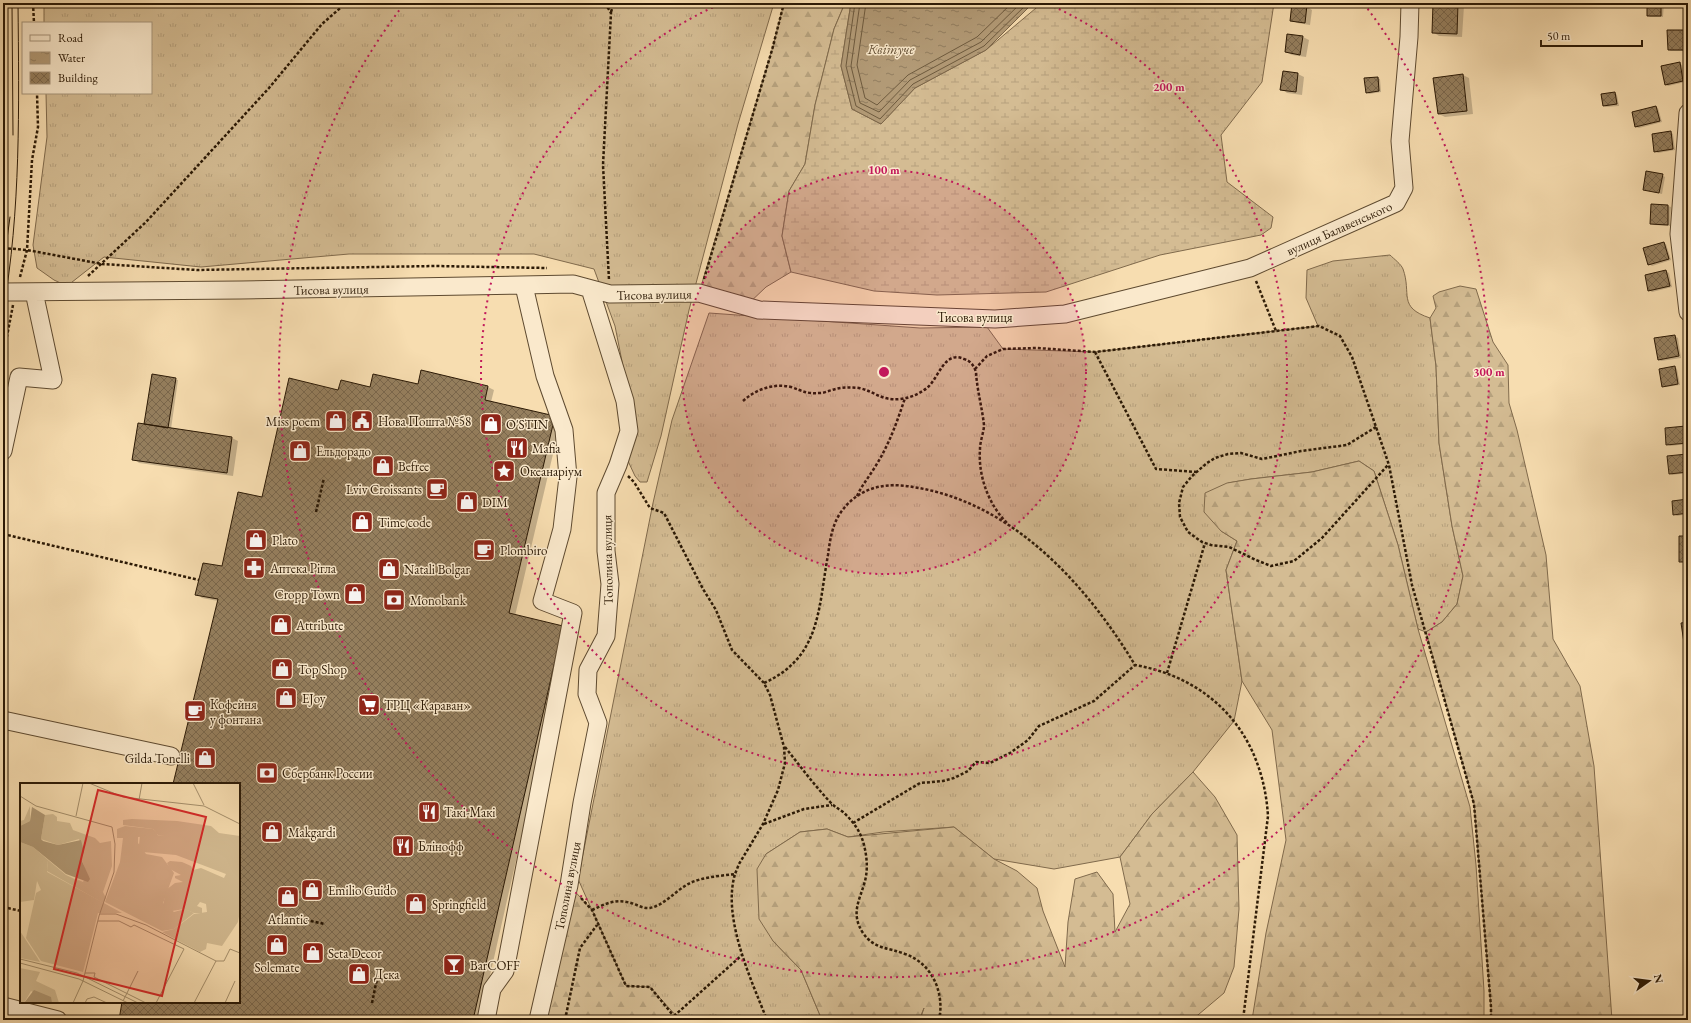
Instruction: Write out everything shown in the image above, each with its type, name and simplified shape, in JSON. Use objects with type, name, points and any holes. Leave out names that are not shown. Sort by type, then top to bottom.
[{"type":"street","name":"вулиця Балавенського","points":[[1250,268],[1396,203],[1404,188],[1400,141],[1409,37],[1410,3]]},
{"type":"street","points":[[1688,113],[1679,234],[1688,312]]},
{"type":"street","name":"Тисова вулиця","points":[[9,292],[524,286],[573,284],[610,294],[699,294],[759,310],[995,319],[1065,314],[1250,268]]},
{"type":"street","points":[[486,1020],[492,989],[505,971],[573,613],[542,601],[562,529],[568,477],[564,430],[545,376],[524,286]]},
{"type":"street","name":"Тополина вулиця","points":[[538,1020],[569,885],[582,803],[598,723],[587,694],[588,670],[606,636],[610,584],[606,551],[606,492],[618,465],[629,432],[625,401],[590,289]]},
{"type":"street","points":[[3,451],[19,377],[53,380],[34,292]]},
{"type":"street","points":[[3,720],[171,756]]},
{"type":"street","points":[[3,1006],[58,1020]]},
{"type":"path","points":[[33,3],[34,22]]},
{"type":"path","points":[[87,277],[146,222],[270,88],[322,24],[346,3]]},
{"type":"path","points":[[605,3],[611,13]]},
{"type":"path","points":[[610,294],[603,165],[611,13],[614,3]]},
{"type":"path","points":[[699,294],[770,58],[784,3]]},
{"type":"path","points":[[3,357],[9,292],[26,250],[32,160],[38,127],[37,94]]},
{"type":"path","points":[[3,248],[26,250],[102,264],[197,270],[435,266],[550,268]]},
{"type":"path","points":[[1250,268],[1276,331]]},
{"type":"path","points":[[975,369],[988,356],[1003,349],[1037,348],[1095,352],[1319,326],[1340,336],[1352,357],[1389,465],[1412,585],[1474,804],[1483,900],[1491,1020]]},
{"type":"path","points":[[1095,352],[1156,469],[1197,472]]},
{"type":"path","points":[[743,401],[762,389],[779,386],[792,388],[805,393],[822,393],[838,388],[854,388],[865,390],[884,398],[905,398],[917,394],[927,388],[936,378],[942,366],[951,359],[965,359],[972,364],[975,369],[984,426],[980,451],[982,476],[987,492],[994,506],[1010,526]]},
{"type":"path","points":[[856,497],[861,485],[875,467],[894,433],[905,398]]},
{"type":"path","points":[[1376,427],[1347,445],[1301,451],[1262,459],[1246,454],[1228,454],[1211,460],[1189,478],[1183,487],[1180,496],[1179,510],[1182,523],[1188,532],[1196,539],[1205,543],[1229,547],[1271,566],[1294,561],[1322,538],[1389,465]]},
{"type":"path","points":[[618,465],[634,482],[650,508],[664,513],[702,589],[716,610],[732,650],[764,683],[770,695],[784,747],[785,763],[778,790],[763,824],[739,864],[732,885],[731,902],[742,955],[767,1020]]},
{"type":"path","points":[[316,512],[324,478]]},
{"type":"path","points":[[764,683],[783,672],[795,662],[811,637],[818,615],[832,533],[841,513],[856,497],[871,489],[887,485],[898,484],[918,487],[957,498],[993,515],[1010,526],[1058,566],[1080,588],[1109,625],[1135,665],[1167,673],[1184,680],[1206,694],[1234,721],[1254,754],[1266,790],[1268,816],[1243,1020]]},
{"type":"path","points":[[3,534],[199,580]]},
{"type":"path","points":[[1167,673],[1205,543]]},
{"type":"path","points":[[853,823],[920,783],[943,781],[954,778],[968,771],[976,762],[990,762],[1010,753],[1028,740],[1039,726],[1094,701],[1135,665]]},
{"type":"path","points":[[784,747],[832,804],[846,815],[853,823],[864,844],[867,860],[864,883],[857,907],[860,928],[868,939],[876,946],[910,956],[925,967],[934,978],[939,991],[941,1005],[939,1020]]},
{"type":"path","points":[[763,824],[797,811],[832,804]]},
{"type":"path","points":[[592,910],[612,901],[626,901],[643,908],[650,908],[690,883],[705,878],[735,874]]},
{"type":"path","points":[[569,885],[592,910],[597,925],[626,986],[650,987],[677,1020]]},
{"type":"path","points":[[3,907],[20,911]]},
{"type":"path","points":[[296,918],[325,924]]},
{"type":"path","points":[[565,1020],[580,948],[597,925]]},
{"type":"path","points":[[674,1016],[742,955]]},
{"type":"path","points":[[372,1003],[379,969]]},
{"type":"green space","points":[[44,3],[774,3],[738,124],[689,310],[661,436],[647,482],[640,482],[635,476],[628,461],[634,422],[615,326],[594,269],[534,254],[349,254],[201,267],[104,257],[67,286],[54,280],[37,268],[33,245],[47,137],[46,94],[152,94],[152,22],[44,22]]},
{"type":"green space","points":[[784,3],[845,3],[834,29],[815,105],[805,164],[789,191],[782,236],[791,272],[766,287],[746,306],[699,293],[772,50]]},
{"type":"green space","points":[[845,3],[851,3],[841,66],[852,109],[881,124],[915,88],[986,50],[1042,3],[1084,3],[1108,7],[1120,3],[1274,3],[1262,82],[1221,135],[1227,182],[1273,217],[1271,228],[1261,235],[1160,255],[1046,292],[937,295],[874,291],[791,272],[782,236],[789,191],[805,164],[815,105],[834,29]]},
{"type":"green space","points":[[1390,255],[1403,269],[1409,304],[1420,314],[1430,318],[1436,366],[1439,443],[1452,526],[1463,576],[1457,604],[1442,622],[1426,632],[1418,629],[1398,545],[1374,471],[1359,461],[1312,472],[1228,483],[1221,531],[1237,541],[1226,570],[1242,681],[1234,721],[1193,772],[1152,814],[1120,857],[1054,869],[994,859],[954,827],[883,832],[848,837],[827,829],[800,832],[766,854],[773,941],[801,970],[822,1020],[677,1020],[626,986],[578,879],[653,503],[672,420],[709,313],[920,328],[987,327],[1003,349],[1095,352],[1318,326],[1306,298],[1307,270],[1333,261]]},
{"type":"green space","points":[[1460,286],[1476,289],[1493,342],[1508,365],[1509,403],[1517,430],[1546,555],[1553,639],[1580,686],[1594,766],[1612,1020],[1491,1020],[1474,804],[1426,632],[1442,622],[1457,604],[1463,576],[1452,526],[1439,443],[1436,366],[1430,318],[1436,308],[1433,296],[1439,292]]},
{"type":"green space","points":[[1359,461],[1374,471],[1398,545],[1418,629],[1470,807],[1476,865],[1484,991],[1484,1020],[1252,1020],[1266,933],[1286,840],[1272,730],[1242,681],[1226,570],[1237,541],[1221,531],[1204,512],[1205,493],[1227,483],[1312,472]]},
{"type":"green space","points":[[1193,772],[1215,797],[1237,835],[1239,909],[1234,967],[1224,993],[1192,1020],[920,1020],[924,1008],[919,1020],[822,1020],[801,970],[773,941],[759,919],[757,869],[766,854],[800,832],[827,829],[848,837],[954,827],[994,859],[1017,871],[1037,888],[1043,911],[1065,967],[1068,922],[1075,879],[1097,872],[1113,894],[1115,932],[1130,904],[1120,857],[1152,814]]},
{"type":"green space","points":[[569,885],[592,910],[626,986],[650,987],[680,1020],[538,1020]]},
{"type":"water","name":"Квітуче","points":[[851,3],[1033,3],[986,50],[915,88],[881,124],[852,109],[841,66]]},
{"type":"water","points":[[1084,3],[1120,3],[1108,7]]},
{"type":"building","points":[[1292,3],[1307,5],[1305,23],[1290,21]]},
{"type":"building","points":[[1433,3],[1458,3],[1457,34],[1432,33]]},
{"type":"building","points":[[1647,3],[1661,3],[1661,16],[1647,16]]},
{"type":"building","points":[[1667,30],[1684,30],[1685,50],[1668,50]]},
{"type":"building","points":[[1287,34],[1303,36],[1300,55],[1285,52]]},
{"type":"building","points":[[1680,62],[1683,81],[1665,85],[1661,66]]},
{"type":"building","points":[[1283,71],[1298,73],[1296,92],[1280,90]]},
{"type":"building","points":[[1463,74],[1467,111],[1438,114],[1433,78]]},
{"type":"building","points":[[1378,77],[1379,91],[1366,93],[1364,78]]},
{"type":"building","points":[[1615,92],[1617,104],[1603,106],[1601,94]]},
{"type":"building","points":[[1656,106],[1660,121],[1635,127],[1632,112]]},
{"type":"building","points":[[1671,131],[1673,149],[1654,152],[1652,134]]},
{"type":"building","points":[[1646,171],[1663,174],[1659,193],[1643,190]]},
{"type":"building","points":[[1651,204],[1668,205],[1668,225],[1650,224]]},
{"type":"building","points":[[1664,242],[1669,259],[1648,265],[1643,248]]},
{"type":"building","points":[[1666,270],[1670,286],[1648,291],[1645,275]]},
{"type":"building","points":[[1675,335],[1679,356],[1658,360],[1654,338]]},
{"type":"building","points":[[1675,366],[1678,384],[1662,387],[1659,369]]},
{"type":"building","name":"ТРЦ «Караван»","points":[[421,370],[488,386],[485,400],[555,416],[509,613],[563,626],[473,1020],[119,1020],[122,1003],[240,1003],[240,783],[173,783],[218,599],[195,595],[203,563],[222,566],[238,492],[262,497],[289,378],[338,390],[341,380],[370,387],[373,374],[418,384]]},
{"type":"building","points":[[152,374],[176,378],[168,428],[144,424]]},
{"type":"building","points":[[138,423],[232,437],[227,473],[132,460]]},
{"type":"building","points":[[1686,426],[1687,443],[1666,445],[1665,428]]},
{"type":"building","points":[[1687,454],[1688,472],[1669,474],[1667,456]]},
{"type":"building","points":[[1688,499],[1688,513],[1673,515],[1672,501]]},
{"type":"building","points":[[1679,536],[1688,536],[1688,562],[1679,562]]},
{"type":"building","points":[[1688,622],[1688,642],[1684,643],[1681,623]]},
{"type":"tram line","points":[[12,3],[13,135]]},
{"type":"tram line","points":[[3,312],[13,235],[18,158],[18,3]]},
{"type":"tram line","points":[[3,269],[10,217]]},
{"type":"place","name":"Miss poem","points":[[336,421]]},
{"type":"place","name":"Нова Пошта №58","points":[[362,421]]},
{"type":"place","name":"O'STIN","points":[[491,424]]},
{"type":"place","name":"Mafia","points":[[517,448]]},
{"type":"place","name":"Ельдорадо","points":[[300,451]]},
{"type":"place","name":"Befree","points":[[383,466]]},
{"type":"place","name":"Океанаріум","points":[[504,471]]},
{"type":"place","name":"Lviv Croissants","points":[[437,489]]},
{"type":"place","name":"DIM","points":[[467,502]]},
{"type":"place","name":"Time code","points":[[362,522]]},
{"type":"place","name":"Plato","points":[[256,540]]},
{"type":"place","name":"Plombiro","points":[[484,550]]},
{"type":"place","name":"Аптека Рігла","points":[[254,568]]},
{"type":"place","name":"Natali Bolgar","points":[[389,569]]},
{"type":"place","name":"Cropp Town","points":[[355,594]]},
{"type":"place","name":"Monobank","points":[[394,600]]},
{"type":"place","name":"Attribute","points":[[281,625]]},
{"type":"place","name":"Top Shop","points":[[282,669]]},
{"type":"place","name":"EJoy","points":[[286,698]]},
{"type":"place","name":"ТРЦ «Караван»","points":[[369,705]]},
{"type":"place","name":"Кофейня у фонтана","points":[[195,711]]},
{"type":"place","name":"Gilda Tonelli","points":[[205,758]]},
{"type":"place","name":"Сбербанк России","points":[[267,773]]},
{"type":"place","name":"Такі-Макі","points":[[429,812]]},
{"type":"place","name":"Makgardi","points":[[272,832]]},
{"type":"place","name":"Блінофф","points":[[403,846]]},
{"type":"place","name":"Emilio Guido","points":[[312,890]]},
{"type":"place","name":"Atlantic","points":[[288,897]]},
{"type":"place","name":"Springfield","points":[[416,904]]},
{"type":"place","name":"Solemate","points":[[277,945]]},
{"type":"place","name":"Seta Decor","points":[[313,953]]},
{"type":"place","name":"BarCOFF","points":[[454,965]]},
{"type":"place","name":"Дека","points":[[359,974]]}]
